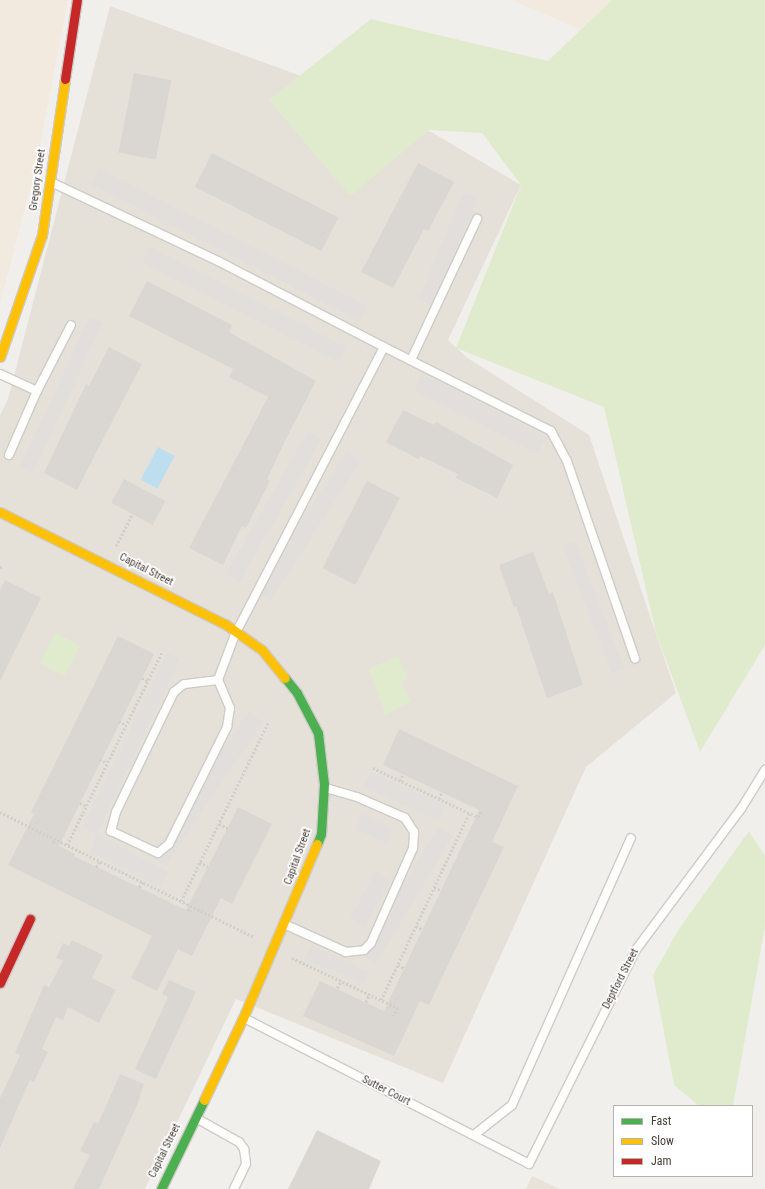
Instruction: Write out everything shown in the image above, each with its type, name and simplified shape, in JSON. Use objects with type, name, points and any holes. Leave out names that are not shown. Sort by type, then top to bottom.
[{"type":"street","name":"Gregory Street","points":[[0,357],[42,235],[77,0]]},
{"type":"street","name":"Capital Street","points":[[0,512],[108,564],[236,632],[262,650],[297,693],[318,732],[324,788],[321,834],[243,1018],[160,1189]]},
{"type":"street","points":[[0,983],[30,919]]},
{"type":"lane","points":[[50,182],[218,261],[551,431],[567,461],[634,659]]},
{"type":"lane","points":[[411,360],[477,219]]},
{"type":"lane","points":[[9,455],[37,391],[71,325]]},
{"type":"lane","points":[[218,680],[184,684],[174,692],[116,812],[111,831],[158,853],[169,844],[227,727],[230,708],[218,680],[236,632],[384,347]]},
{"type":"lane","points":[[0,374],[37,391]]},
{"type":"lane","name":"Deptford Street","points":[[529,1164],[635,950],[741,809],[765,770]]},
{"type":"lane","points":[[284,924],[346,952],[364,950],[374,936],[413,848],[414,832],[405,818],[358,797],[324,788]]},
{"type":"lane","points":[[474,1135],[512,1105],[631,838]]},
{"type":"lane","name":"Sutter Court","points":[[243,1018],[529,1164]]},
{"type":"lane","points":[[195,1118],[239,1142],[244,1148],[246,1164],[234,1189]]},
{"type":"path","points":[[108,564],[132,514]]},
{"type":"path","points":[[67,845],[162,652]]},
{"type":"path","points":[[142,678],[148,681]]},
{"type":"path","points":[[119,721],[126,725]]},
{"type":"path","points":[[181,901],[268,723]]},
{"type":"path","points":[[100,759],[107,763]]},
{"type":"path","points":[[373,768],[478,817],[481,811]]},
{"type":"path","points":[[400,781],[403,774]]},
{"type":"path","points":[[439,799],[442,792]]},
{"type":"path","points":[[80,803],[86,806]]},
{"type":"path","points":[[0,812],[260,940]]},
{"type":"path","points":[[381,1000],[469,813]]},
{"type":"path","points":[[219,824],[228,828]]},
{"type":"path","points":[[53,843],[55,839]]},
{"type":"path","points":[[96,868],[100,861]]},
{"type":"path","points":[[200,862],[208,867]]},
{"type":"path","points":[[139,887],[142,882]]},
{"type":"path","points":[[434,888],[441,890]]},
{"type":"path","points":[[188,911],[190,906]]},
{"type":"path","points":[[416,926],[422,929]]},
{"type":"path","points":[[284,955],[398,1008],[394,1016]]},
{"type":"path","points":[[398,965],[404,968]]},
{"type":"path","points":[[337,988],[341,981]]},
{"type":"path","points":[[366,1002],[369,994]]},
{"type":"shaded area","points":[[0,0],[68,0],[37,162],[0,304]]},
{"type":"shaded area","points":[[511,0],[715,0],[609,42]]},
{"type":"shaded area","points":[[110,6],[394,110],[521,185],[448,340],[466,357],[589,435],[676,693],[586,767],[443,1083],[236,999],[145,1189],[0,1189],[0,415],[8,399]]},
{"type":"shaded area","points":[[99,169],[367,306],[359,321],[91,184]]},
{"type":"shaded area","points":[[464,192],[478,198],[432,306],[418,300]]},
{"type":"shaded area","points":[[150,247],[346,347],[338,362],[142,262]]},
{"type":"shaded area","points":[[90,317],[103,323],[33,473],[20,467]]},
{"type":"shaded area","points":[[422,374],[546,437],[538,453],[414,390]]},
{"type":"shaded area","points":[[308,431],[322,439],[239,582],[226,574]]},
{"type":"shaded area","points":[[347,451],[361,460],[270,600],[256,591]]},
{"type":"shaded area","points":[[575,541],[624,669],[612,674],[563,546]]},
{"type":"shaded area","points":[[167,653],[180,659],[97,834],[82,827]]},
{"type":"shaded area","points":[[248,712],[263,722],[166,866],[151,856]]},
{"type":"shaded area","points":[[371,772],[446,805],[439,821],[364,788]]},
{"type":"shaded area","points":[[362,814],[393,827],[387,843],[355,830]]},
{"type":"shaded area","points":[[438,827],[453,836],[376,963],[361,955]]},
{"type":"shaded area","points":[[97,834],[169,872],[161,888],[90,852]]},
{"type":"shaded area","points":[[375,872],[390,880],[365,927],[350,919]]},
{"type":"shaded area","points":[[311,945],[368,972],[363,984],[304,959]]},
{"type":"shaded area","points":[[532,1176],[560,1189],[526,1189]]},
{"type":"green space","points":[[612,0],[765,0],[765,645],[700,752],[656,633],[604,407],[456,348],[521,185],[482,133],[429,130],[350,196],[269,100],[371,19],[548,61]]},
{"type":"green space","points":[[55,633],[80,646],[65,676],[40,663]]},
{"type":"green space","points":[[398,656],[407,678],[401,682],[410,702],[385,715],[369,669]]},
{"type":"green space","points":[[749,831],[765,856],[765,926],[733,1105],[698,1105],[674,1085],[653,975],[679,929]]},
{"type":"water","points":[[158,447],[175,456],[157,489],[141,480]]},
{"type":"building","points":[[134,73],[171,80],[156,160],[119,153]]},
{"type":"building","points":[[212,153],[339,217],[321,251],[195,187]]},
{"type":"building","points":[[418,163],[454,182],[428,231],[424,229],[393,288],[361,272]]},
{"type":"building","points":[[147,281],[232,325],[229,332],[316,381],[267,479],[270,481],[246,528],[242,526],[223,565],[189,548],[268,397],[229,377],[233,369],[129,316]]},
{"type":"building","points":[[109,347],[142,364],[77,490],[44,473],[86,384],[89,386]]},
{"type":"building","points":[[403,410],[434,425],[436,422],[513,465],[497,498],[456,478],[458,474],[420,456],[418,459],[386,442]]},
{"type":"building","points":[[124,479],[165,501],[153,525],[111,503]]},
{"type":"building","points":[[367,481],[400,498],[355,585],[323,568]]},
{"type":"building","points":[[533,552],[549,594],[553,592],[583,685],[547,698],[516,606],[514,608],[499,565]]},
{"type":"building","points":[[5,580],[41,598],[0,681],[0,590]]},
{"type":"building","points":[[118,636],[154,654],[59,846],[75,854],[74,856],[186,910],[238,807],[272,824],[232,904],[221,898],[192,956],[178,949],[157,991],[131,978],[152,936],[8,865],[34,814],[31,812]]},
{"type":"building","points":[[399,729],[518,786],[492,842],[504,847],[429,1005],[420,1001],[394,1056],[303,1016],[320,981],[384,1011],[479,810],[383,765]]},
{"type":"building","points":[[72,940],[103,955],[92,978],[116,990],[99,1023],[68,1007],[63,1020],[56,1017],[42,1049],[48,1052],[34,1082],[30,1080],[0,1148],[0,1098],[20,1055],[15,1053],[44,985],[49,987],[63,961],[56,958],[63,943],[69,946]]},
{"type":"building","points":[[169,980],[196,992],[156,1079],[135,1069],[168,997],[162,994]]},
{"type":"building","points":[[120,1074],[144,1084],[137,1105],[99,1189],[73,1189],[90,1155],[80,1151],[94,1122],[98,1124]]},
{"type":"building","points":[[317,1130],[381,1161],[369,1189],[288,1189]]},
{"type":"traffic: fast","points":[[285,678],[297,693],[318,733],[324,784],[321,834],[317,844]]},
{"type":"traffic: fast","points":[[161,1189],[204,1100]]},
{"type":"traffic: slow","points":[[0,357],[42,235],[65,79]]},
{"type":"traffic: slow","points":[[0,512],[225,624],[262,650],[285,678]]},
{"type":"traffic: slow","points":[[204,1100],[243,1018],[317,844]]},
{"type":"traffic: jam","points":[[65,79],[77,0]]},
{"type":"traffic: jam","points":[[0,983],[30,919]]}]
